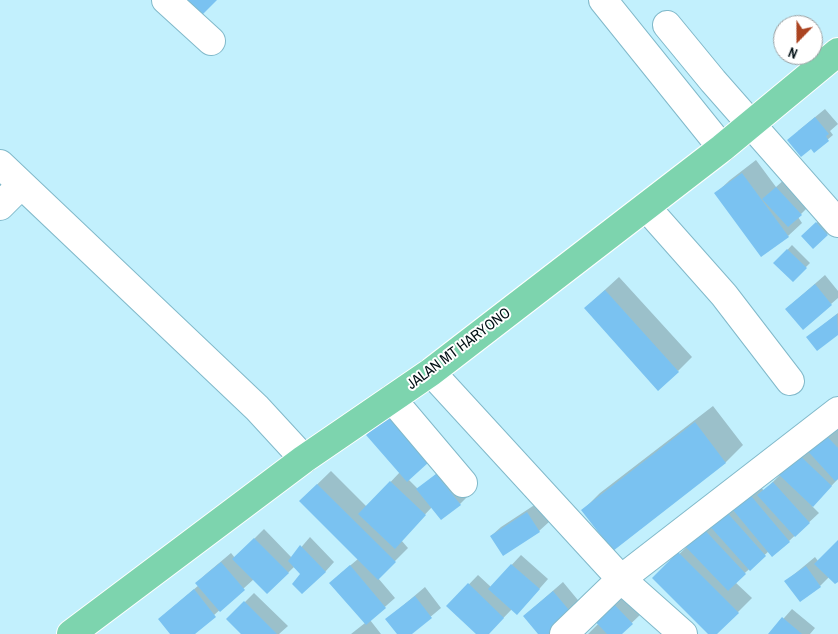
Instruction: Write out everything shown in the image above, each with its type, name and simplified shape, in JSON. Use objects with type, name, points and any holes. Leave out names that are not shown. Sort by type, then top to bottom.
[{"type":"main road","name":"JALAN MT HARYONO","points":[[80,631],[304,459],[431,372],[722,148],[838,52]]},
{"type":"street","points":[[166,0],[211,41]]},
{"type":"street","points":[[603,0],[722,148]]},
{"type":"street","points":[[667,25],[750,124],[838,223]]},
{"type":"street","points":[[0,164],[257,408],[304,459]]},
{"type":"street","points":[[0,206],[21,185]]},
{"type":"street","points":[[646,207],[724,294],[790,382]]},
{"type":"street","points":[[431,372],[621,579],[683,634]]},
{"type":"street","points":[[392,399],[463,483]]},
{"type":"street","points":[[564,634],[621,579],[838,411]]},
{"type":"building","points":[[179,0],[217,0],[198,19]]},
{"type":"building","points":[[815,117],[829,134],[826,136],[829,141],[814,153],[811,149],[801,157],[787,140]]},
{"type":"building","points":[[742,173],[789,237],[761,257],[714,193]]},
{"type":"building","points":[[776,187],[802,215],[788,227],[762,199]]},
{"type":"building","points":[[816,222],[828,235],[813,249],[801,236]]},
{"type":"building","points":[[787,249],[807,268],[793,282],[773,263]]},
{"type":"building","points":[[815,284],[832,305],[803,330],[785,309]]},
{"type":"building","points":[[605,290],[679,372],[658,391],[584,308]]},
{"type":"building","points":[[837,314],[838,335],[817,351],[806,337]]},
{"type":"building","points":[[388,416],[429,462],[407,482],[366,435]]},
{"type":"building","points":[[695,422],[726,463],[613,551],[581,510]]},
{"type":"building","points":[[822,431],[838,448],[838,479],[835,481],[804,447]]},
{"type":"building","points":[[795,451],[832,486],[813,507],[775,471]]},
{"type":"building","points":[[436,474],[461,505],[441,520],[416,489]]},
{"type":"building","points":[[390,481],[426,515],[395,549],[358,514]]},
{"type":"building","points":[[773,482],[810,523],[795,537],[757,495]]},
{"type":"building","points":[[317,484],[396,562],[378,580],[299,501]]},
{"type":"building","points":[[746,490],[790,542],[772,557],[728,504]]},
{"type":"building","points":[[723,508],[766,556],[750,571],[707,523]]},
{"type":"building","points":[[527,512],[540,532],[503,556],[490,536]]},
{"type":"building","points":[[700,525],[746,574],[728,591],[682,543]]},
{"type":"building","points":[[254,538],[289,573],[267,594],[232,559]]},
{"type":"building","points":[[838,540],[838,582],[835,584],[814,564]]},
{"type":"building","points":[[300,545],[326,572],[302,594],[292,584],[300,574],[288,561]]},
{"type":"building","points":[[678,552],[739,613],[717,634],[708,634],[652,578]]},
{"type":"building","points":[[221,562],[245,590],[220,612],[195,583]]},
{"type":"building","points":[[511,564],[540,589],[517,615],[488,589]]},
{"type":"building","points":[[350,565],[386,608],[366,625],[329,583]]},
{"type":"building","points":[[806,566],[821,587],[800,602],[784,581]]},
{"type":"building","points":[[468,583],[504,618],[489,634],[476,634],[446,606]]},
{"type":"building","points":[[194,589],[216,617],[195,634],[170,634],[158,619]]},
{"type":"building","points":[[553,591],[574,616],[552,634],[538,634],[523,616]]},
{"type":"building","points":[[415,596],[432,618],[412,634],[397,634],[385,619]]},
{"type":"building","points":[[608,598],[633,624],[622,634],[607,634],[589,615]]},
{"type":"building","points":[[244,601],[277,634],[241,634],[226,619]]},
{"type":"building","points":[[782,617],[802,634],[768,634]]}]
